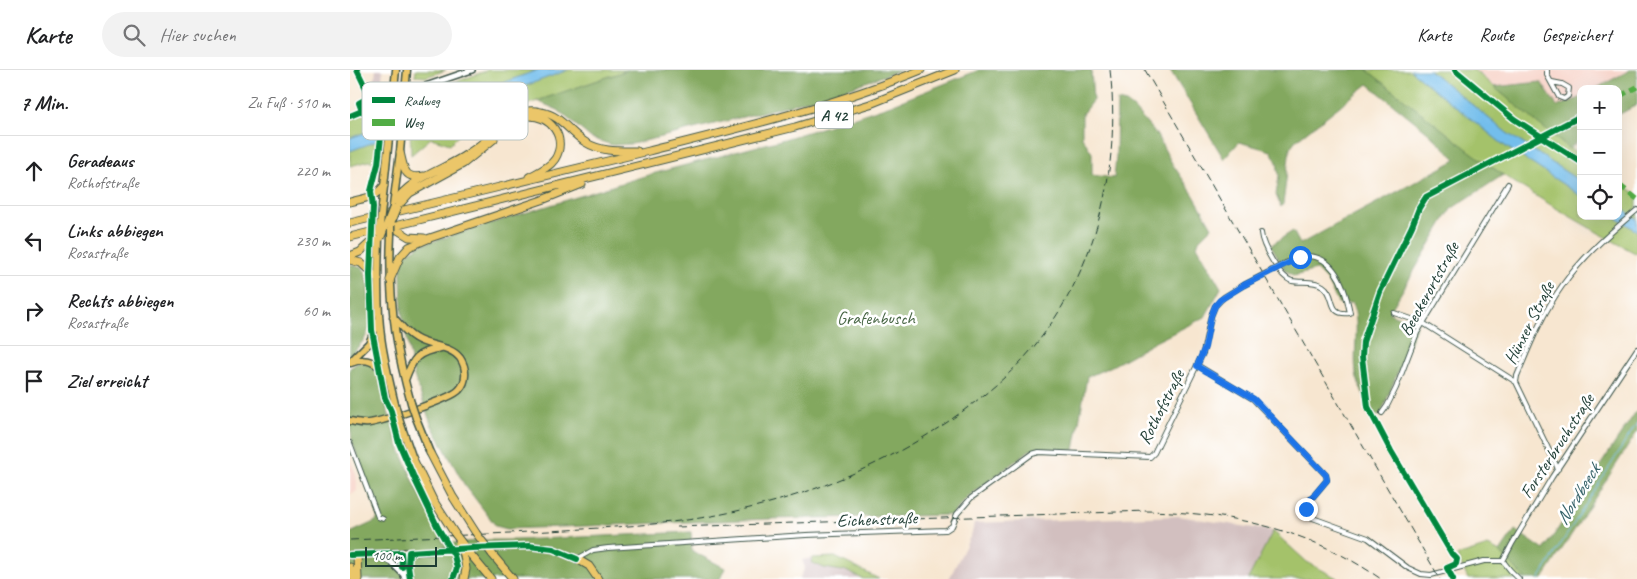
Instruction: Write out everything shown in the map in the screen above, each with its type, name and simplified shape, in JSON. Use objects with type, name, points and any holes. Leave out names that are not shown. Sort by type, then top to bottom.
[{"type":"highway","name":"A 42","points":[[350,223],[808,110],[921,70]]},
{"type":"highway","name":"A 42","points":[[350,237],[804,125],[878,101],[955,70]]},
{"type":"highway","points":[[528,112],[543,112],[554,116],[579,138],[597,148],[647,151]]},
{"type":"highway","points":[[520,182],[547,167],[558,153],[559,141],[557,132],[549,122],[542,118],[528,116]]},
{"type":"highway","points":[[392,214],[398,196],[409,187],[467,154],[487,140]]},
{"type":"highway","points":[[392,214],[419,187],[471,159],[492,140]]},
{"type":"highway","points":[[400,152],[408,175],[418,178],[434,173]]},
{"type":"highway","points":[[390,280],[398,261],[408,247],[551,197],[601,176]]},
{"type":"highway","points":[[350,202],[372,197],[384,186]]},
{"type":"highway","points":[[392,214],[412,238],[430,238]]},
{"type":"highway","points":[[350,256],[377,241]]},
{"type":"highway","points":[[350,260],[361,263],[378,279]]},
{"type":"highway","points":[[430,453],[453,497],[476,533],[513,579]]},
{"type":"highway","points":[[413,459],[433,500],[468,555],[490,579]]},
{"type":"highway","points":[[353,555],[358,579]]},
{"type":"highway","points":[[464,579],[468,555]]},
{"type":"highway","points":[[577,559],[589,566],[596,579]]},
{"type":"highway","points":[[350,567],[354,579]]},
{"type":"main road","points":[[389,140],[383,197],[392,214]]},
{"type":"main road","points":[[401,140],[392,214],[390,280],[393,317],[404,380],[430,453]]},
{"type":"main road","points":[[392,214],[379,229],[377,241],[379,319],[388,377],[400,422],[413,459]]},
{"type":"main road","points":[[377,241],[392,214]]},
{"type":"main road","points":[[350,421],[362,423],[377,422],[445,399],[456,393],[463,383],[464,367],[456,354],[415,338],[393,317]]},
{"type":"main road","points":[[350,363],[369,343],[379,319]]},
{"type":"main road","points":[[404,380],[416,357],[425,352],[442,348]]},
{"type":"main road","points":[[350,363],[361,360],[371,361],[383,370],[388,377]]},
{"type":"main road","points":[[353,555],[530,546],[553,549],[577,559]]},
{"type":"street","points":[[437,82],[472,70]]},
{"type":"street","points":[[1547,70],[1547,75],[1559,97],[1564,99],[1568,96],[1570,91],[1566,86],[1552,82]]},
{"type":"street","name":"Beeckerortstraße","points":[[1382,412],[1388,406],[1396,388],[1417,333],[1508,184]]},
{"type":"street","name":"Hünxer Straße","points":[[1558,469],[1516,382],[1537,330],[1560,288],[1589,253],[1637,210]]},
{"type":"street","name":"Rothofstraße","points":[[1150,457],[1154,454],[1197,366],[1205,347],[1211,316],[1215,306],[1224,297],[1244,285],[1286,263],[1308,256],[1326,262],[1334,272],[1342,285],[1350,313],[1337,311],[1328,291],[1322,286],[1316,283],[1291,280],[1283,276],[1266,248],[1261,233]]},
{"type":"street","points":[[1394,313],[1423,323],[1516,382]]},
{"type":"street","name":"Forsterbruchstraße","points":[[1504,560],[1558,469],[1637,349]]},
{"type":"street","points":[[1197,366],[1254,399],[1326,475],[1327,480],[1306,505],[1310,517],[1368,538],[1408,568],[1421,574],[1431,575],[1484,561],[1504,560],[1519,579]]},
{"type":"street","points":[[350,443],[378,517],[383,519]]},
{"type":"street","name":"Eichenstraße","points":[[577,559],[593,550],[608,548],[806,535],[946,530],[952,526],[957,514],[971,498],[1032,454],[1039,452],[1150,457]]},
{"type":"street","points":[[404,576],[405,553]]},
{"type":"street","points":[[405,553],[410,579]]},
{"type":"street","points":[[374,554],[391,562],[404,576]]},
{"type":"shaded area","points":[[376,70],[383,70],[382,82],[374,82]]},
{"type":"shaded area","points":[[1474,70],[1630,70],[1602,85],[1577,85],[1577,99],[1557,106],[1541,82],[1494,87]]},
{"type":"shaded area","points":[[350,459],[356,474],[357,491],[350,494]]},
{"type":"shaded area","points":[[1179,516],[1273,531],[1248,579],[949,579],[972,533],[974,523]]},
{"type":"shaded area","points":[[835,557],[879,579],[799,579],[805,568],[802,560]]},
{"type":"green space","points":[[416,70],[446,70],[426,77],[415,76]]},
{"type":"green space","points":[[488,70],[538,70],[505,82],[456,82]]},
{"type":"green space","points":[[568,70],[628,70],[528,104],[528,85]]},
{"type":"green space","points":[[628,70],[900,70],[835,93],[632,144],[612,145],[591,138],[558,110],[537,101]]},
{"type":"green space","name":"Grafenbusch","points":[[979,70],[1091,70],[1093,100],[1082,114],[1082,137],[1092,153],[1092,175],[1114,178],[1117,101],[1126,103],[1132,107],[1156,134],[1212,227],[1199,240],[1197,246],[1221,288],[1205,317],[1112,366],[1087,377],[1074,450],[1030,450],[969,496],[952,515],[770,519],[507,529],[496,526],[464,484],[431,424],[414,376],[402,313],[401,273],[403,256],[421,245],[648,175],[781,140],[837,123],[891,105]]},
{"type":"green space","points":[[1170,70],[1367,70],[1503,175],[1451,209],[1389,313],[1417,324],[1381,414],[1376,416],[1373,412],[1357,378],[1355,364],[1356,320],[1353,303],[1338,303],[1327,281],[1316,270],[1294,276],[1285,270],[1271,245],[1293,231],[1300,244],[1456,160],[1455,158],[1428,132],[1368,84],[1295,141],[1290,148],[1283,204],[1281,207],[1276,195],[1279,176],[1277,162],[1271,151],[1239,142],[1224,159]]},
{"type":"green space","points":[[1367,70],[1410,70],[1505,146],[1577,193],[1577,220],[1619,220],[1637,231],[1637,254],[1569,216],[1536,196],[1503,175],[1451,137]]},
{"type":"green space","points":[[1429,70],[1474,70],[1577,153],[1577,179],[1507,133]]},
{"type":"green space","points":[[1630,70],[1637,70],[1637,105],[1622,113],[1622,85],[1602,85]]},
{"type":"green space","points":[[1541,82],[1557,106],[1577,99],[1577,142],[1569,149],[1494,87]]},
{"type":"green space","points":[[362,115],[362,134],[350,138],[350,120]]},
{"type":"green space","points":[[378,140],[377,161],[350,166],[350,151]]},
{"type":"green space","points":[[410,140],[429,140],[411,155]]},
{"type":"green space","points":[[437,140],[454,140],[450,144]]},
{"type":"green space","points":[[1622,184],[1637,194],[1637,219],[1622,209]]},
{"type":"green space","points":[[350,264],[365,271],[370,324],[366,336],[350,355]]},
{"type":"green space","points":[[359,362],[370,364],[377,371],[399,447],[444,544],[486,540],[691,532],[692,551],[725,568],[720,579],[352,579],[350,573],[350,533],[376,521],[378,517],[352,440],[350,368]]},
{"type":"green space","points":[[1637,410],[1637,432],[1543,579],[1525,579],[1500,552],[1515,530],[1544,550]]},
{"type":"green space","points":[[1273,531],[1307,562],[1339,579],[1248,579]]},
{"type":"green space","points":[[1488,546],[1500,552],[1525,579],[1468,579],[1457,556]]},
{"type":"green space","points":[[835,557],[879,579],[863,579],[844,570],[824,568],[811,562],[813,558]]},
{"type":"water","points":[[538,70],[568,70],[528,85],[528,82],[505,82]]},
{"type":"water","points":[[1410,70],[1429,70],[1507,133],[1577,179],[1577,193],[1505,146]]},
{"type":"water","points":[[362,134],[362,140],[380,140],[350,151],[350,138]]},
{"type":"water","points":[[1622,209],[1637,219],[1637,231],[1619,220],[1622,220]]},
{"type":"waterway","name":"Nordbeeck","points":[[1539,579],[1637,423]]},
{"type":"railway","points":[[350,540],[602,528],[706,517],[738,511],[802,493],[863,469],[921,439],[969,407],[1016,367],[1048,328],[1069,295],[1085,260],[1098,223],[1107,186],[1113,109],[1110,70]]},
{"type":"railway","points":[[1145,70],[1440,579]]},
{"type":"railway","points":[[677,527],[1147,511],[1179,512],[1240,520],[1298,536],[1354,562],[1381,579]]},
{"type":"marked path","points":[[1622,95],[1637,87]]},
{"type":"marked path","points":[[1622,187],[1637,199]]},
{"type":"cycle path","points":[[357,70],[363,82]]},
{"type":"cycle path","points":[[1455,70],[1514,119],[1577,159]]},
{"type":"cycle path","points":[[362,101],[359,103],[362,111]]},
{"type":"cycle path","points":[[350,116],[362,111]]},
{"type":"cycle path","points":[[1453,579],[1447,568],[1456,564],[1457,559],[1452,554],[1391,451],[1368,407],[1362,357],[1363,342],[1380,292],[1419,208],[1426,197],[1577,118]]},
{"type":"cycle path","points":[[381,140],[378,164],[371,191],[373,207],[370,275],[372,330],[385,398],[391,411],[399,443],[438,528],[454,555],[457,568],[453,579]]},
{"type":"cycle path","points":[[410,579],[408,566],[409,552],[529,546],[553,549],[577,559]]},
{"type":"cycle path","points":[[350,555],[401,553],[402,567]]},
{"type":"route","points":[[1300,257],[1244,285],[1220,300],[1211,316],[1205,347],[1197,366],[1254,399],[1326,475],[1327,480],[1306,505],[1306,509]]}]
